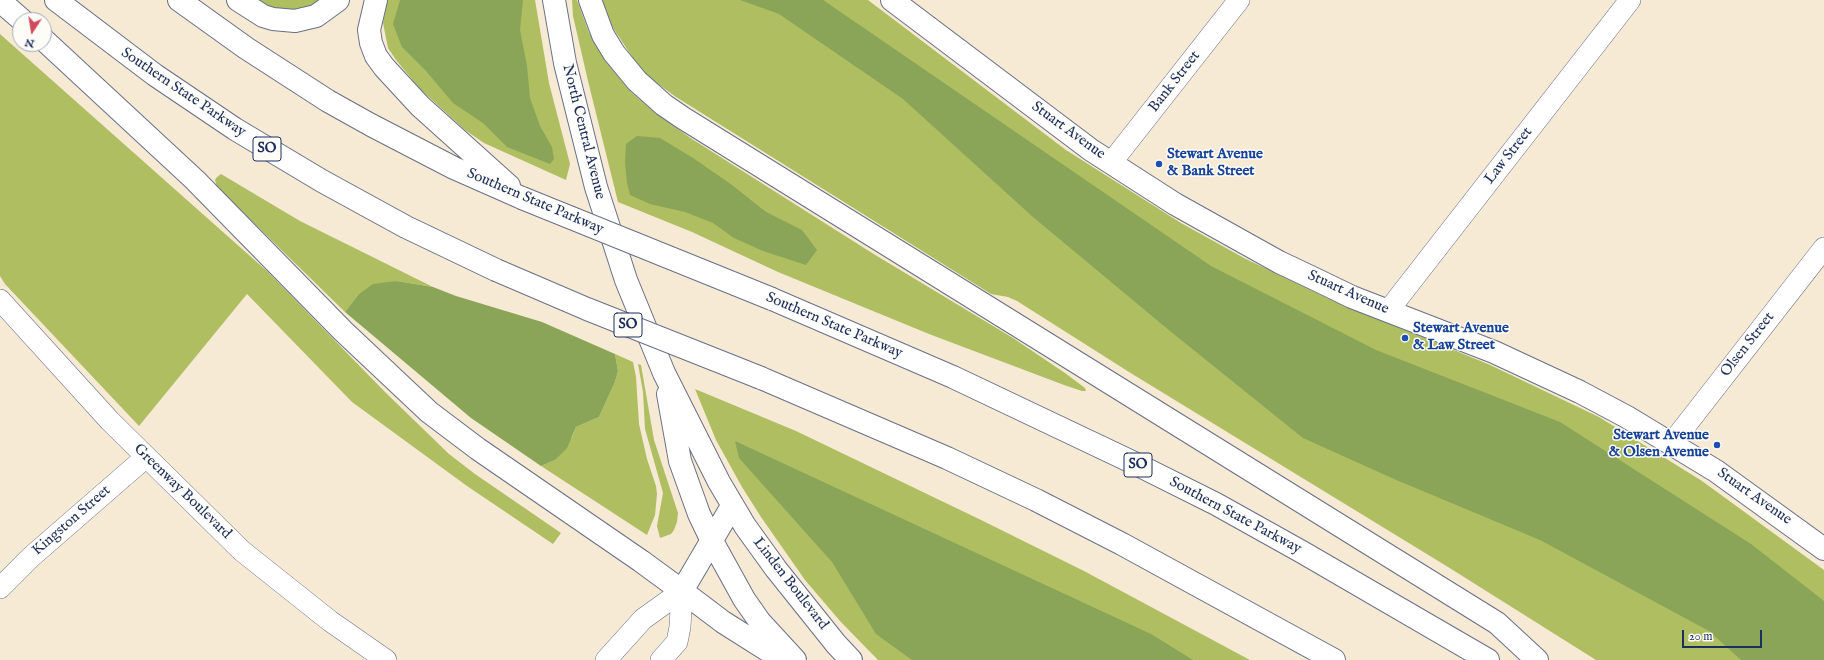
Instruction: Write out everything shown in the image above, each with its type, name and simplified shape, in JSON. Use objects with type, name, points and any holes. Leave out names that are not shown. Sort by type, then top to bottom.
[{"type":"main road","name":"Southern State Parkway","points":[[56,0],[155,75],[235,129],[322,181],[406,227],[496,270],[761,378],[947,458],[1042,503],[1122,544],[1334,660]]},
{"type":"main road","name":"Southern State Parkway","points":[[179,0],[246,48],[334,104],[411,147],[496,188],[772,299],[953,377],[1139,465],[1216,504],[1302,552],[1488,660]]},
{"type":"main road","points":[[238,0],[263,16],[273,19],[295,21],[316,16],[338,0]]},
{"type":"main road","points":[[376,0],[369,30],[371,44],[376,56],[384,67],[420,106],[522,198]]},
{"type":"main road","name":"North Central Avenue","points":[[554,0],[568,78],[596,187],[626,280],[664,373],[732,506]]},
{"type":"main road","points":[[590,0],[603,35],[614,53],[637,81],[683,118],[1497,623],[1537,660]]},
{"type":"main road","name":"Stuart Avenue","points":[[892,0],[1111,163],[1175,204],[1279,262],[1352,296],[1494,352],[1539,372],[1627,416],[1672,443],[1756,498],[1824,549]]},
{"type":"main road","points":[[0,1],[13,12]]},
{"type":"main road","points":[[52,47],[195,180],[343,331],[429,412],[478,449],[641,561],[723,622],[783,660]]},
{"type":"main road","name":"North Central Avenue","points":[[664,373],[680,461],[687,483],[712,542]]},
{"type":"main road","points":[[682,591],[732,506]]},
{"type":"main road","name":"Linden Boulevard","points":[[732,506],[776,569],[836,644],[851,660]]},
{"type":"main road","points":[[712,542],[752,611],[765,628],[795,660]]},
{"type":"street","name":"Bank Street","points":[[1111,163],[1239,0]]},
{"type":"street","name":"Law Street","points":[[1388,311],[1630,0]]},
{"type":"street","name":"Olsen Street","points":[[1672,443],[1824,248]]},
{"type":"street","name":"Greenway Boulevard","points":[[0,300],[146,457],[242,551],[263,569],[380,659]]},
{"type":"street","name":"Kingston Street","points":[[0,588],[31,557],[146,457]]},
{"type":"street","points":[[606,660],[643,619],[682,591]]},
{"type":"street","points":[[661,660],[677,642],[680,627],[682,591]]},
{"type":"green space","points":[[252,0],[325,0],[306,10],[278,12]]},
{"type":"green space","points":[[387,0],[535,0],[549,83],[570,164],[566,180],[484,143],[465,130],[420,89],[388,48],[383,23]]},
{"type":"green space","points":[[400,0],[523,0],[520,30],[527,66],[530,98],[540,126],[552,147],[554,159],[550,164],[507,147],[483,123],[453,103],[426,71],[402,47],[393,24]]},
{"type":"green space","points":[[572,0],[577,0],[589,33],[608,64],[632,93],[654,112],[692,139],[872,253],[1013,338],[1065,373],[1085,388],[1086,391],[1064,385],[929,334],[778,272],[692,232],[618,202],[573,16]]},
{"type":"green space","points":[[601,0],[868,0],[1066,150],[1181,223],[1244,258],[1329,299],[1488,364],[1599,417],[1702,481],[1824,570],[1824,660],[1596,660],[1448,567],[1129,372],[1017,301],[1008,297],[991,294],[676,97],[650,78],[637,64],[606,15]]},
{"type":"green space","points":[[740,0],[823,0],[1211,266],[1376,350],[1560,422],[1751,544],[1824,601],[1824,660],[1741,660],[1709,631],[1540,540],[1394,479],[1303,438],[1170,331],[1033,217],[903,99],[779,14]]},
{"type":"green space","points":[[0,34],[12,45],[12,52],[20,52],[268,272],[385,392],[449,454],[475,474],[561,533],[553,544],[467,486],[352,402],[247,294],[139,426],[5,284],[0,276]]},
{"type":"green space","points":[[637,136],[660,138],[693,158],[732,185],[766,212],[802,230],[817,250],[806,265],[763,251],[734,238],[713,223],[685,212],[650,204],[630,195],[625,163],[626,144]]},
{"type":"green space","points":[[221,174],[300,221],[433,287],[397,281],[358,295],[345,312],[217,187],[215,180]]},
{"type":"green space","points":[[397,281],[433,287],[456,296],[542,322],[615,354],[618,371],[615,382],[599,417],[576,427],[567,448],[555,460],[541,466],[471,418],[345,312],[358,295],[373,284]]},
{"type":"green space","points":[[615,354],[633,362],[636,377],[639,424],[647,459],[656,486],[657,494],[655,515],[647,535],[541,466],[555,460],[572,437],[576,427],[599,417],[615,382],[618,371]]},
{"type":"green space","points":[[638,364],[641,365],[654,440],[678,513],[674,530],[671,534],[660,538],[657,526],[663,493],[645,429],[643,392]]},
{"type":"green space","points":[[695,389],[796,431],[979,519],[1084,571],[1250,660],[878,660],[840,621],[805,580],[761,517],[742,487],[716,440]]},
{"type":"green space","points":[[735,441],[1151,634],[1193,660],[912,660],[876,634],[832,562],[739,458]]},
{"type":"place","name":"Stewart Avenue & Bank Street","points":[[1159,164]]},
{"type":"place","name":"Stewart Avenue & Law Street","points":[[1405,338]]},
{"type":"place","name":"Stewart Avenue & Olsen Avenue","points":[[1717,445]]}]
